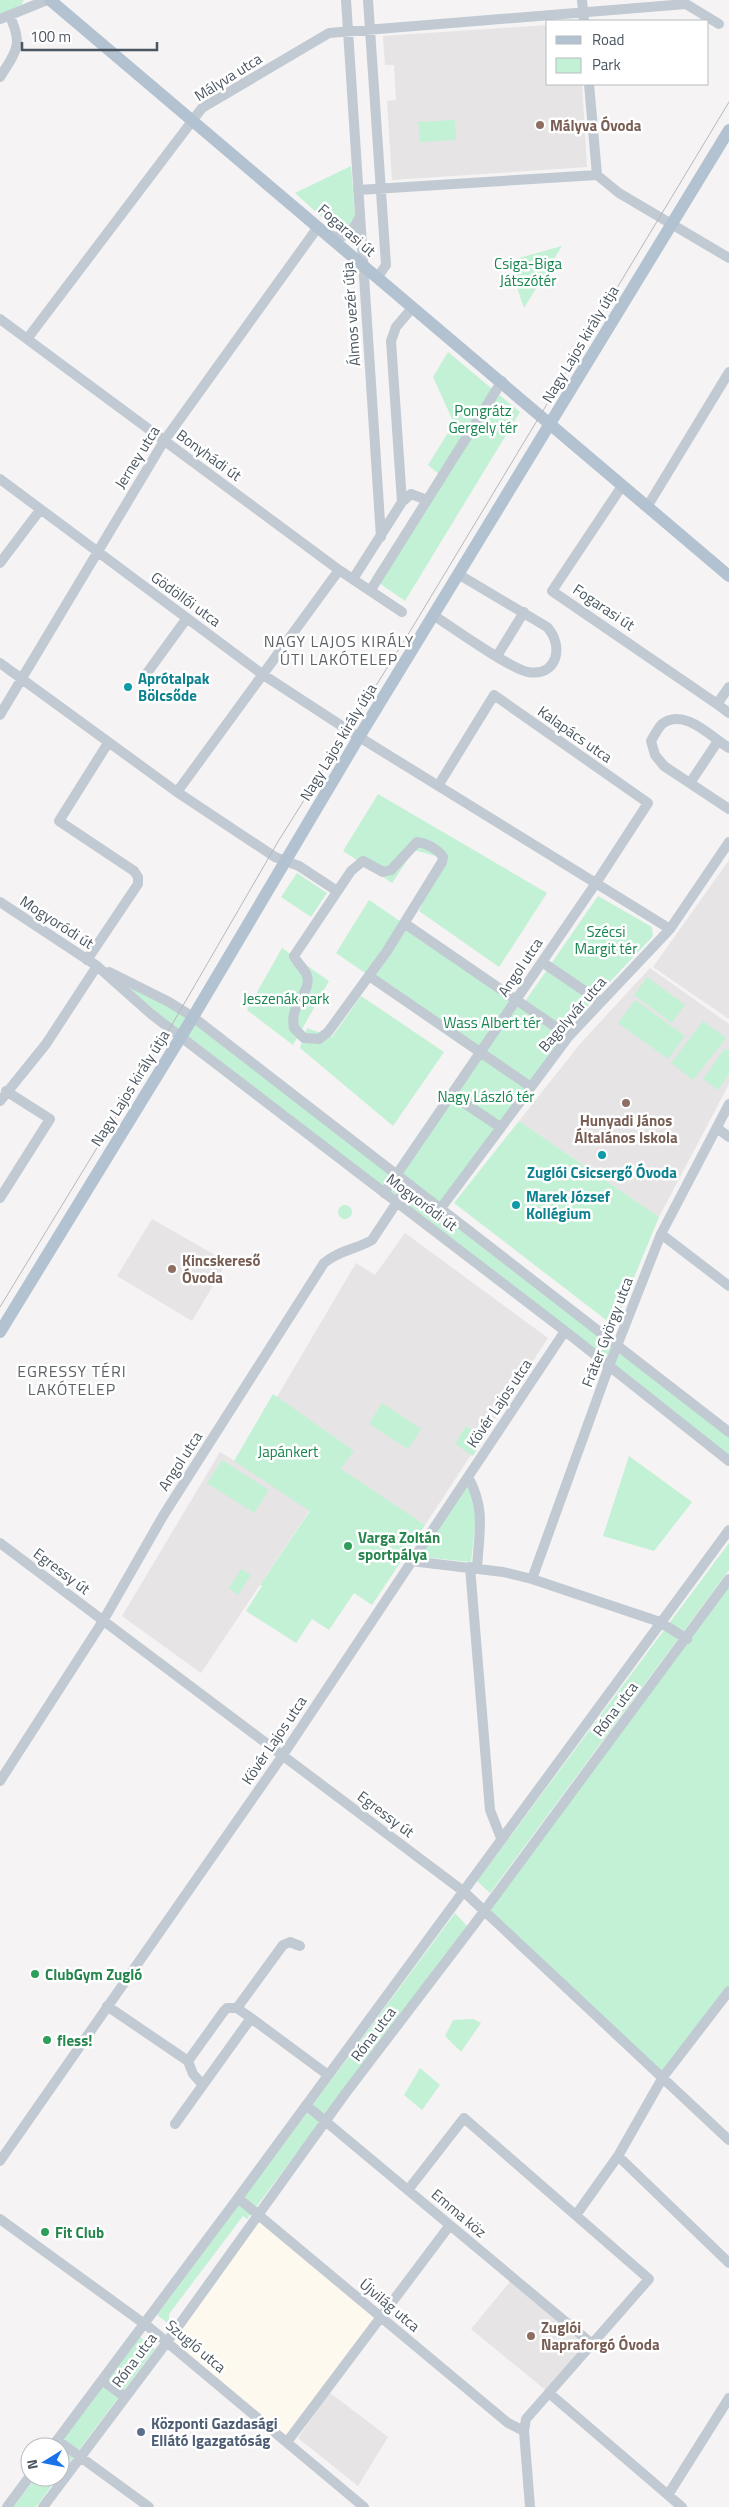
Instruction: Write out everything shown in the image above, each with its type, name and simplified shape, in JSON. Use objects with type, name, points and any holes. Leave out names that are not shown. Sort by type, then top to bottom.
[{"type":"main road","name":"Fogarasi út","points":[[48,0],[552,424],[729,576]]},
{"type":"main road","name":"Nagy Lajos király útja","points":[[0,1332],[193,1017],[359,737],[552,424],[729,130]]},
{"type":"street","points":[[0,77],[18,48],[17,30],[4,17],[48,0]]},
{"type":"street","name":"Álmos vezér útja","points":[[346,0],[381,537]]},
{"type":"street","name":"Álmos vezér útja","points":[[368,0],[386,265],[377,278]]},
{"type":"street","points":[[582,0],[584,17],[687,2],[719,24]]},
{"type":"street","name":"Mályva utca","points":[[27,339],[191,120],[202,108],[329,33],[488,20],[584,17]]},
{"type":"street","points":[[589,85],[596,174]]},
{"type":"street","points":[[358,190],[596,174],[619,193],[672,222],[729,258]]},
{"type":"street","points":[[322,230],[338,238],[346,235],[353,229],[360,217]]},
{"type":"street","name":"Jerney utca","points":[[0,715],[95,552],[164,441],[322,230]]},
{"type":"street","points":[[402,502],[391,341],[396,327],[413,307]]},
{"type":"street","name":"Bonyhádi út","points":[[0,319],[339,570],[402,612]]},
{"type":"street","points":[[647,507],[729,372]]},
{"type":"street","points":[[370,591],[502,382]]},
{"type":"street","name":"Gödöllői utca","points":[[0,479],[95,552],[262,674],[359,737]]},
{"type":"street","name":"Fogarasi út","points":[[622,486],[552,591],[729,713]]},
{"type":"street","points":[[353,579],[402,502],[411,494],[427,500]]},
{"type":"street","points":[[0,563],[40,510]]},
{"type":"street","points":[[177,792],[339,570]]},
{"type":"street","points":[[433,615],[497,656],[526,672],[545,672],[554,664],[558,653],[553,634],[547,627],[458,574]]},
{"type":"street","points":[[497,656],[524,612]]},
{"type":"street","points":[[147,673],[187,618]]},
{"type":"street","points":[[0,663],[177,792],[271,854],[299,866],[338,892]]},
{"type":"street","points":[[717,704],[729,687]]},
{"type":"street","name":"Kalapács utca","points":[[438,786],[494,695],[648,803],[596,883]]},
{"type":"street","points":[[729,748],[687,720],[673,719],[661,725],[651,741],[655,755],[664,766],[729,809]]},
{"type":"street","points":[[359,737],[670,929]]},
{"type":"street","points":[[690,783],[718,741]]},
{"type":"street","points":[[87,960],[138,884],[138,877],[134,871],[59,820],[108,743]]},
{"type":"street","points":[[417,842],[423,842],[440,852],[443,857],[442,862],[369,976],[325,1036],[312,1040],[298,1034],[294,1028],[293,1012],[308,985],[307,974],[297,964],[294,956],[338,892],[351,871],[363,861],[383,872],[391,870],[417,842]]},
{"type":"street","name":"Bagolyvár utca","points":[[441,1208],[569,1036],[670,929],[729,842]]},
{"type":"street","name":"Angol utca","points":[[384,1192],[596,883]]},
{"type":"street","name":"Mogyoródi út","points":[[0,902],[97,966],[169,1002],[193,1017],[729,1432]]},
{"type":"street","points":[[404,923],[569,1036]]},
{"type":"street","points":[[542,962],[601,1002]]},
{"type":"street","points":[[0,1101],[6,1091],[46,1044],[97,966]]},
{"type":"street","name":"Mogyoródi út","points":[[97,966],[151,1014],[565,1331],[729,1461]]},
{"type":"street","points":[[369,976],[531,1087]]},
{"type":"street","points":[[0,1198],[50,1119],[6,1091]]},
{"type":"street","points":[[451,1094],[500,1127]]},
{"type":"street","name":"Fráter György utca","points":[[532,1579],[608,1366],[662,1234],[729,1104]]},
{"type":"street","points":[[717,1128],[729,1137]]},
{"type":"street","name":"Angol utca","points":[[0,1781],[103,1620],[163,1516],[324,1263],[342,1250],[362,1246],[372,1240],[410,1184]]},
{"type":"street","points":[[662,1234],[729,1286]]},
{"type":"street","name":"Kövér Lajos utca","points":[[0,2161],[283,1755],[565,1331]]},
{"type":"street","points":[[468,1476],[481,1508],[473,1568],[490,1810],[502,1838]]},
{"type":"street","name":"Róna utca","points":[[59,2437],[306,2106],[729,1530]]},
{"type":"street","name":"Egressy út","points":[[0,1543],[463,1891],[729,2140]]},
{"type":"street","points":[[411,1562],[473,1568],[532,1579],[660,1622],[686,1639]]},
{"type":"street","name":"Róna utca","points":[[43,2507],[167,2342],[326,2122],[729,1579]]},
{"type":"street","points":[[237,2008],[283,1945],[290,1942],[300,1946]]},
{"type":"street","points":[[576,2215],[618,2156],[663,2077],[729,1990]]},
{"type":"street","points":[[107,2006],[188,2061],[193,2074],[202,2085]]},
{"type":"street","points":[[188,2061],[224,2011],[227,2008],[237,2008],[328,2076]]},
{"type":"street","points":[[175,2124],[251,2018]]},
{"type":"street","name":"Emma köz","points":[[306,2106],[591,2344]]},
{"type":"street","points":[[408,2190],[464,2118],[649,2280],[526,2419],[524,2431],[530,2507]]},
{"type":"street","points":[[618,2156],[729,2263]]},
{"type":"street","name":"Újvilág utca","points":[[238,2198],[508,2423],[524,2431]]},
{"type":"street","name":"Szugló utca","points":[[0,2219],[145,2323],[364,2507]]},
{"type":"street","points":[[287,2442],[450,2225]]},
{"type":"street","points":[[102,2380],[125,2397]]},
{"type":"street","points":[[549,2393],[682,2507]]},
{"type":"street","points":[[668,2495],[729,2398]]},
{"type":"street","points":[[70,2452],[80,2457],[149,2507]]},
{"type":"street","points":[[7,2507],[22,2487]]},
{"type":"street","points":[[523,2507],[528,2491]]},
{"type":"shaded area","points":[[546,25],[546,85],[582,85],[587,167],[392,180],[387,101],[396,100],[394,65],[385,65],[383,36]]},
{"type":"shaded area","points":[[729,860],[729,1019],[653,967]]},
{"type":"shaded area","name":"Hunyadi János Általános Iskola","points":[[650,968],[729,1024],[729,1084],[659,1217],[519,1121],[580,1044]]},
{"type":"shaded area","name":"Kincskereső Óvoda","points":[[152,1219],[227,1262],[192,1321],[117,1276]]},
{"type":"shaded area","points":[[405,1233],[548,1338],[425,1525],[338,1468],[201,1673],[122,1616],[220,1452],[238,1463],[356,1263],[375,1275]]},
{"type":"shaded area","points":[[259,2218],[378,2317],[286,2440],[169,2341]]},
{"type":"shaded area","name":"Zuglói Napraforgó Óvoda","points":[[513,2278],[591,2343],[549,2393],[471,2329]]},
{"type":"shaded area","points":[[329,2392],[388,2437],[358,2486],[298,2438]]},
{"type":"green space","points":[[0,0],[24,0],[21,5],[0,14]]},
{"type":"green space","points":[[455,120],[456,140],[420,142],[418,122]]},
{"type":"green space","points":[[351,166],[355,216],[345,230],[336,230],[295,193]]},
{"type":"green space","name":"Csiga-Biga Játszótér","points":[[562,246],[524,308],[508,261]]},
{"type":"green space","name":"Pongrátz Gergely tér","points":[[448,352],[520,412],[405,601],[372,578],[439,474],[428,465],[454,423],[433,377]]},
{"type":"green space","points":[[378,794],[547,893],[499,967],[419,911],[443,858],[414,850],[392,883],[343,851]]},
{"type":"green space","points":[[297,873],[327,893],[311,917],[281,897]]},
{"type":"green space","name":"Szécsi Margit tér","points":[[598,896],[652,927],[653,936],[564,1031],[524,1003]]},
{"type":"green space","name":"Wass Albert tér","points":[[369,900],[569,1036],[531,1087],[336,953]]},
{"type":"green space","name":"Jeszenák park","points":[[282,948],[329,981],[293,1045],[247,1010]]},
{"type":"green space","points":[[97,966],[169,1002],[729,1432],[729,1461]]},
{"type":"green space","points":[[647,977],[685,1005],[672,1023],[634,995]]},
{"type":"green space","points":[[361,996],[444,1052],[393,1126],[300,1048],[307,1028],[332,1037]]},
{"type":"green space","points":[[635,1000],[685,1036],[668,1059],[618,1023]]},
{"type":"green space","points":[[703,1021],[726,1038],[693,1080],[671,1063]]},
{"type":"green space","points":[[725,1048],[729,1051],[729,1074],[718,1090],[703,1079]]},
{"type":"green space","name":"Nagy László tér","points":[[480,1056],[528,1088],[440,1203],[400,1172]]},
{"type":"green space","points":[[519,1121],[659,1217],[614,1326],[454,1203]]},
{"type":"green space","points":[[342,1205],[348,1205],[352,1212],[348,1219],[342,1219],[338,1215],[338,1209]]},
{"type":"green space","name":"Varga Zoltán sportpálya","points":[[273,1394],[354,1451],[341,1468],[338,1467],[425,1525],[372,1605],[354,1593],[329,1630],[312,1619],[296,1643],[246,1611],[262,1586],[260,1585],[310,1511],[234,1461]]},
{"type":"green space","points":[[382,1403],[421,1429],[408,1449],[369,1424]]},
{"type":"green space","points":[[466,1426],[485,1438],[473,1456],[455,1444]]},
{"type":"green space","points":[[629,1456],[692,1502],[654,1551],[603,1536]]},
{"type":"green space","points":[[222,1460],[269,1490],[254,1513],[207,1483]]},
{"type":"green space","points":[[467,1484],[477,1511],[471,1562],[420,1557]]},
{"type":"green space","points":[[729,1543],[729,1570],[490,1893],[477,1881]]},
{"type":"green space","points":[[241,1569],[251,1575],[238,1595],[229,1588]]},
{"type":"green space","points":[[729,1579],[729,1991],[663,2077],[485,1910]]},
{"type":"green space","points":[[455,1913],[467,1926],[247,2219],[243,2216],[169,2314],[169,2324],[157,2315]]},
{"type":"green space","points":[[473,2019],[481,2023],[461,2052],[445,2036],[453,2020]]},
{"type":"green space","points":[[420,2068],[440,2085],[422,2110],[404,2095]]},
{"type":"green space","points":[[140,2337],[155,2349],[70,2462],[70,2437],[65,2437]]},
{"type":"green space","points":[[28,2487],[51,2487],[36,2507],[13,2507]]},
{"type":"tram line","points":[[0,1307],[170,1028],[279,840],[409,633],[729,102]]},
{"type":"place","name":"Mályva Óvoda","points":[[540,125]]},
{"type":"place","name":"Aprótalpak Bölcsőde","points":[[128,687]]},
{"type":"place","name":"Hunyadi János Általános Iskola","points":[[626,1103]]},
{"type":"place","name":"Zuglói Csicsergő Óvoda","points":[[602,1155]]},
{"type":"place","name":"Marek József Kollégium","points":[[516,1205]]},
{"type":"place","name":"Kincskereső Óvoda","points":[[172,1269]]},
{"type":"place","name":"Varga Zoltán sportpálya","points":[[348,1546]]},
{"type":"place","name":"ClubGym Zugló","points":[[35,1974]]},
{"type":"place","name":"fless!","points":[[47,2040]]},
{"type":"place","name":"Fit Club","points":[[45,2232]]},
{"type":"place","name":"Zuglói Napraforgó Óvoda","points":[[531,2336]]},
{"type":"place","name":"Központi Gazdasági Ellátó Igazgatóság","points":[[141,2432]]},
{"type":"district","name":"NAGY LAJOS KIRÁLY ÚTI LAKÓTELEP","points":[[339,650]]},
{"type":"district","name":"EGRESSY TÉRI LAKÓTELEP","points":[[72,1380]]},
{"type":"park label","name":"Japánkert","points":[[288,1451]]}]
